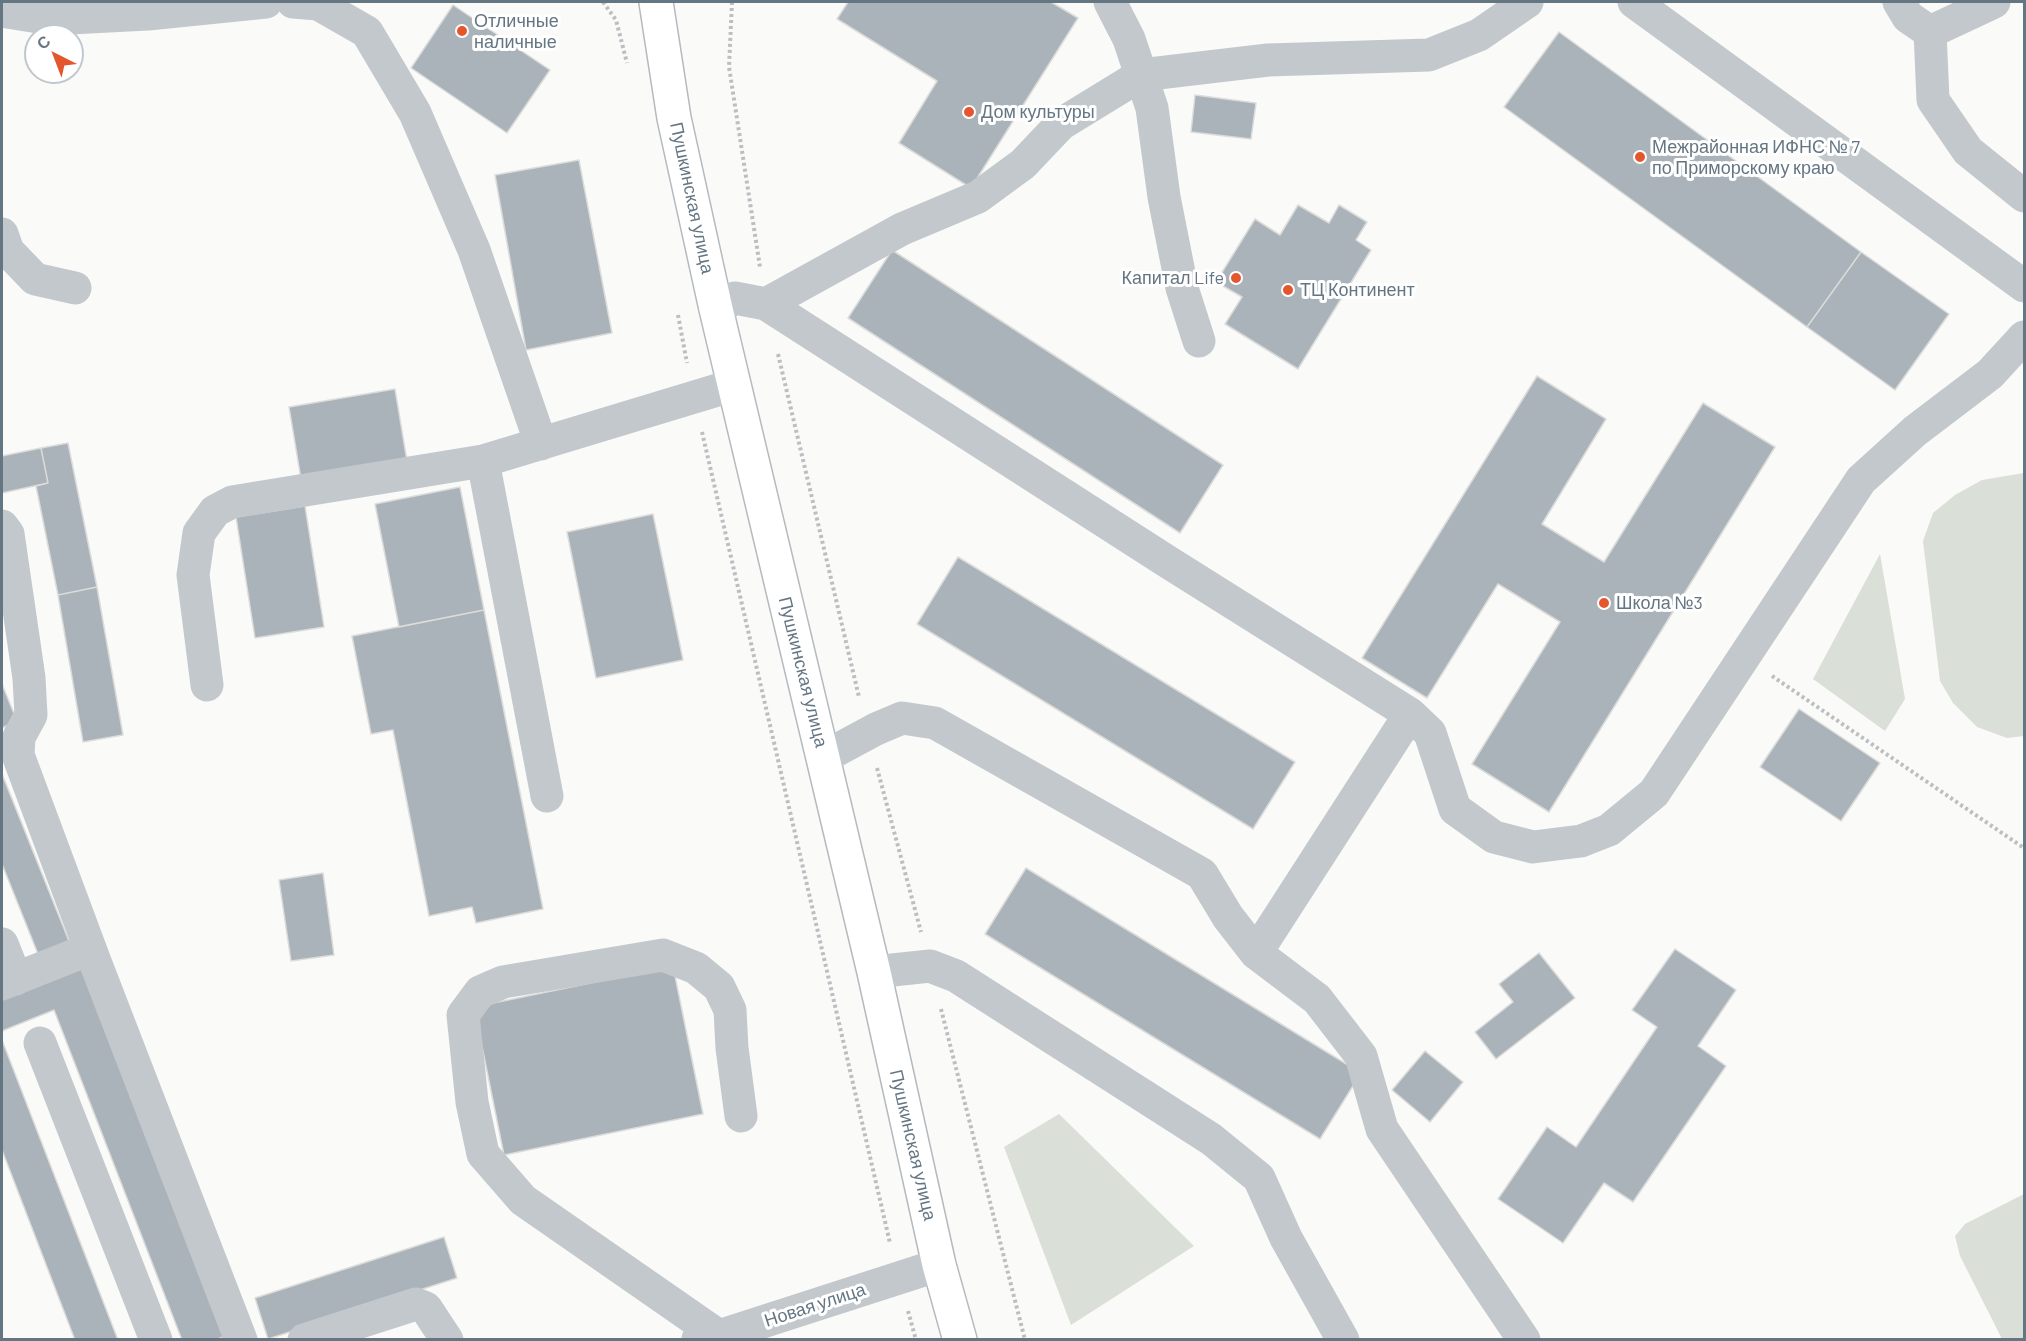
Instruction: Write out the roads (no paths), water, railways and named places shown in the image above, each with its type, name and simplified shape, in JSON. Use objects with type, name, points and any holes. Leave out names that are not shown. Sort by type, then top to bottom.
[{"type":"main road","name":"Пушкинская улица","points":[[656,2],[674,118],[716,309],[824,757],[939,1265],[960,1340]]},
{"type":"lane","points":[[2,11],[51,19],[148,14],[266,2]]},
{"type":"lane","points":[[293,2],[318,4],[367,32],[415,113],[474,250],[541,444]]},
{"type":"lane","points":[[1110,2],[1129,39],[1152,108],[1164,197],[1182,288],[1200,341]]},
{"type":"lane","points":[[766,304],[902,229],[978,197],[1023,164],[1061,124],[1140,75],[1268,60],[1429,55],[1479,35],[1527,2]]},
{"type":"lane","points":[[1634,2],[2025,286]]},
{"type":"lane","points":[[1899,2],[1908,17],[1930,32]]},
{"type":"lane","points":[[1930,32],[1994,2]]},
{"type":"lane","points":[[1930,32],[1933,100],[1968,151],[2025,196]]},
{"type":"lane","points":[[2,234],[8,251],[35,279],[75,288]]},
{"type":"lane","points":[[716,309],[735,298],[766,304],[1410,714],[1430,733],[1455,809],[1494,837],[1533,847],[1581,841],[1609,830],[1654,793],[1861,480],[1915,431],[1990,374],[2025,337]]},
{"type":"lane","points":[[207,685],[193,575],[199,533],[215,510],[232,502],[483,461],[734,385]]},
{"type":"lane","points":[[483,461],[547,796]]},
{"type":"lane","points":[[2,525],[8,534],[31,715],[19,737],[18,755],[90,949],[241,1340]]},
{"type":"lane","points":[[1256,953],[1410,714]]},
{"type":"lane","points":[[824,757],[903,718],[935,723],[1202,874],[1228,917],[1256,953],[1317,999],[1361,1056],[1382,1129],[1524,1340]]},
{"type":"lane","points":[[2,944],[8,981],[90,949]]},
{"type":"lane","points":[[704,1338],[523,1200],[483,1154],[472,1102],[463,1015],[480,992],[502,982],[663,955],[696,968],[719,987],[730,1010],[732,1048],[741,1116]]},
{"type":"lane","points":[[874,972],[930,966],[956,976],[1211,1139],[1258,1178],[1286,1238],[1343,1340]]},
{"type":"lane","points":[[40,1043],[156,1340]]},
{"type":"lane","name":"Новая улица","points":[[704,1338],[939,1265]]},
{"type":"lane","points":[[304,1340],[416,1304],[426,1308],[447,1340]]},
{"type":"place","name":"Отличные наличные","points":[[462,31]]},
{"type":"place","name":"Дом культуры","points":[[969,112]]},
{"type":"place","name":"Межрайонная ИФНС № 7 по Приморскому краю","points":[[1640,157]]},
{"type":"place","name":"Капитал Life","points":[[1236,278]]},
{"type":"place","name":"ТЦ Континент","points":[[1288,290]]},
{"type":"place","name":"Школа №3","points":[[1604,603]]}]
